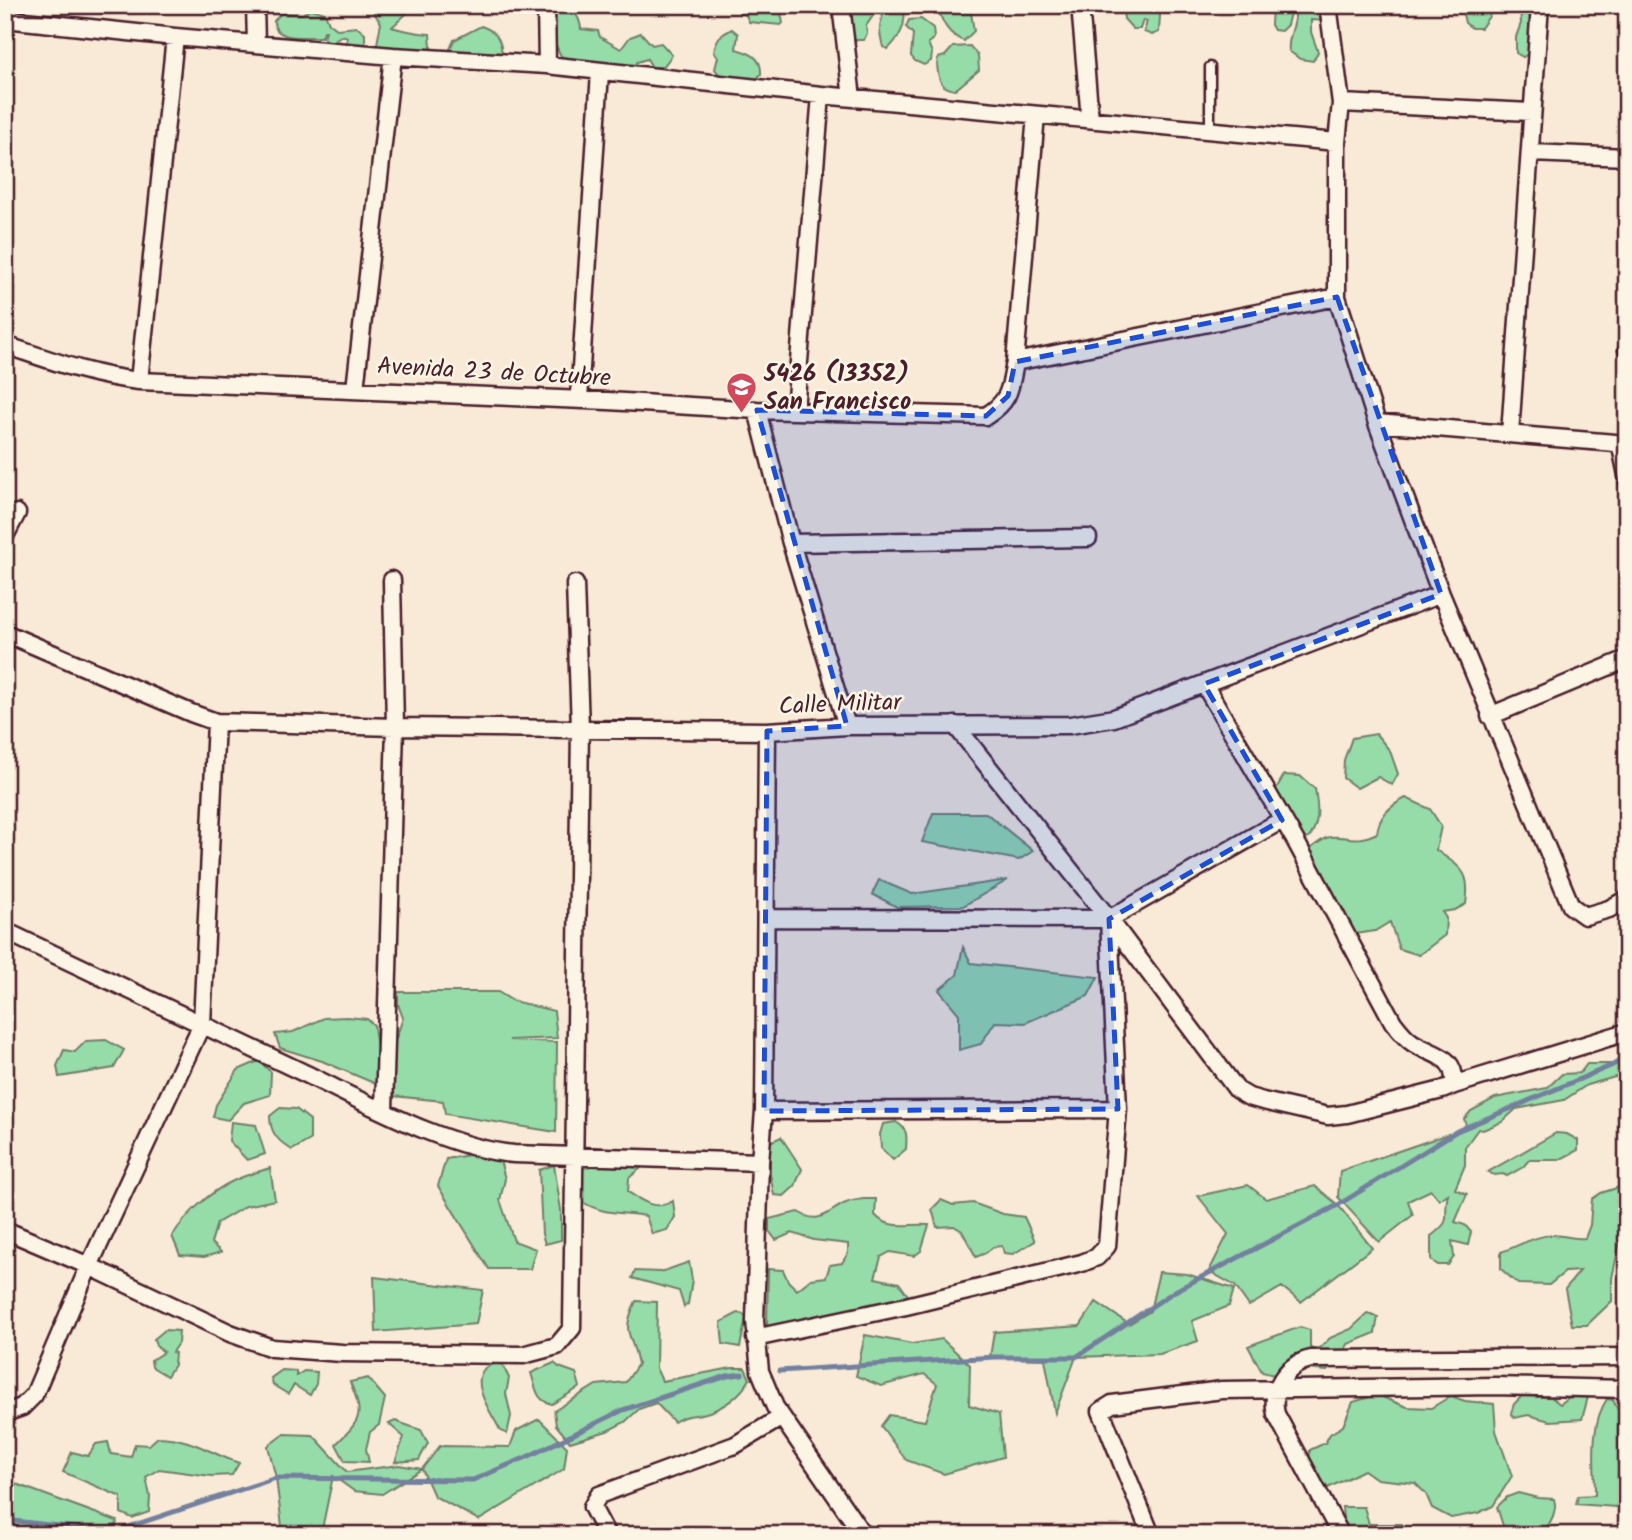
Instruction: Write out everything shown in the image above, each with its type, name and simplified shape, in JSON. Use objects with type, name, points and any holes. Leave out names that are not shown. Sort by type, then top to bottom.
[{"type":"street","points":[[255,5],[256,43]]},
{"type":"street","points":[[546,5],[548,65]]},
{"type":"street","points":[[841,5],[852,98]]},
{"type":"street","points":[[1080,5],[1090,119]]},
{"type":"street","points":[[1328,5],[1341,103],[1337,142],[1337,297],[1377,423],[1441,594],[1570,906],[1585,916],[1609,909],[1627,899]]},
{"type":"street","points":[[1510,434],[1539,5]]},
{"type":"street","points":[[5,19],[393,56],[548,65],[821,95],[1337,142]]},
{"type":"street","points":[[139,381],[174,37]]},
{"type":"street","points":[[355,389],[393,56]]},
{"type":"street","points":[[579,399],[600,72]]},
{"type":"street","points":[[796,410],[821,95]]},
{"type":"street","points":[[1341,103],[1531,112]]},
{"type":"street","points":[[1036,115],[1015,362],[1337,297]]},
{"type":"street","points":[[1531,153],[1627,157]]},
{"type":"street","name":"Avenida 23 de Octubre","points":[[5,345],[78,370],[108,378],[139,381],[579,399],[757,410],[986,416],[999,408],[1009,396],[1015,362]]},
{"type":"street","points":[[757,410],[791,542],[846,726]]},
{"type":"street","points":[[1377,423],[1621,444]]},
{"type":"street","points":[[5,536],[17,513]]},
{"type":"street","points":[[791,542],[1088,538]]},
{"type":"street","points":[[384,1111],[395,727],[392,580]]},
{"type":"street","points":[[5,1230],[89,1266],[230,1333],[272,1348],[342,1353],[523,1355],[557,1346],[572,1328],[580,728],[575,584]]},
{"type":"street","name":"Calle Militar","points":[[5,633],[216,722],[767,731],[846,726],[1070,725],[1114,718],[1441,594]]},
{"type":"street","points":[[1490,716],[1627,659]]},
{"type":"street","points":[[1204,684],[1393,1022],[1411,1042],[1450,1064],[1454,1073],[1454,1085]]},
{"type":"street","points":[[5,1413],[22,1407],[34,1395],[89,1266],[202,1024],[216,722]]},
{"type":"street","points":[[955,725],[1109,919],[1237,1090],[1249,1097],[1328,1116],[1347,1114],[1442,1090],[1627,1032]]},
{"type":"street","points":[[767,731],[764,1111],[755,1338],[761,1371],[775,1408],[863,1535]]},
{"type":"street","points":[[767,918],[1109,919],[1282,820]]},
{"type":"street","points":[[755,1338],[920,1303],[1082,1264],[1097,1257],[1107,1246],[1118,1109],[1109,919]]},
{"type":"street","points":[[5,931],[384,1111],[465,1145],[489,1152],[575,1157],[760,1161]]},
{"type":"street","points":[[764,1111],[1118,1109]]},
{"type":"street","points":[[1341,1535],[1276,1414],[1273,1401],[1275,1391],[1293,1366],[1311,1359],[1627,1357]]},
{"type":"street","points":[[1151,1535],[1101,1411],[1112,1404],[1222,1390],[1495,1386],[1627,1389]]},
{"type":"street","points":[[607,1535],[592,1507],[598,1495],[735,1445],[782,1417]]},
{"type":"lane","points":[[1210,67],[1210,130]]},
{"type":"lane","points":[[1621,444],[1627,494]]},
{"type":"highlighted area","points":[[1337,297],[1441,594],[1204,684],[1282,820],[1109,919],[1118,1109],[764,1111],[767,731],[847,726],[757,410],[986,416],[1008,396],[1015,362]]},
{"type":"green space","points":[[374,5],[408,5],[406,14],[392,27],[430,34],[431,47],[428,54],[386,52],[377,44],[381,23],[374,13]]},
{"type":"green space","points":[[738,5],[767,5],[767,8],[781,13],[783,23],[749,22],[746,15],[739,13]]},
{"type":"green space","points":[[844,5],[909,5],[904,11],[901,32],[888,49],[883,47],[880,35],[883,15],[880,12],[875,13],[866,26],[864,40],[853,40]]},
{"type":"green space","points":[[939,5],[977,5],[971,13],[974,31],[964,41],[954,36],[946,27]]},
{"type":"green space","points":[[1127,5],[1158,5],[1154,9],[1160,15],[1159,32],[1152,35],[1144,32],[1147,21],[1143,20],[1140,29],[1133,29],[1124,19],[1123,12]]},
{"type":"green space","points":[[1272,5],[1336,5],[1335,11],[1326,21],[1311,20],[1311,32],[1318,52],[1313,61],[1300,59],[1289,51],[1295,12],[1290,13],[1287,25],[1281,31],[1274,30],[1271,25]]},
{"type":"green space","points":[[1465,5],[1489,5],[1492,12],[1481,28],[1472,28],[1465,23]]},
{"type":"green space","points":[[1520,5],[1533,5],[1531,52],[1523,57],[1516,53],[1516,37],[1521,23]]},
{"type":"green space","points":[[311,9],[325,13],[329,23],[337,29],[357,27],[365,34],[365,44],[361,47],[346,46],[347,37],[343,36],[331,42],[324,39],[326,31],[322,37],[300,37],[285,35],[275,28],[274,21],[281,13],[302,14]]},
{"type":"green space","points":[[568,10],[578,17],[581,29],[598,31],[600,37],[621,49],[630,37],[641,33],[652,45],[661,43],[672,55],[663,67],[652,67],[647,59],[637,62],[635,69],[623,69],[616,63],[607,66],[567,65],[556,46],[553,25],[557,11]]},
{"type":"green space","points":[[921,19],[933,28],[934,38],[928,43],[932,53],[931,61],[924,65],[911,56],[913,34],[906,27],[909,20]]},
{"type":"green space","points":[[481,26],[494,33],[500,44],[502,54],[495,69],[470,64],[450,49],[454,40]]},
{"type":"green space","points":[[732,29],[738,34],[736,49],[750,54],[759,63],[761,74],[756,80],[721,77],[715,69],[718,57],[714,53],[717,41]]},
{"type":"green space","points":[[970,46],[978,56],[979,70],[955,90],[942,84],[937,69],[938,58],[945,56],[953,47]]},
{"type":"green space","points":[[1376,734],[1390,751],[1398,774],[1392,785],[1378,777],[1357,788],[1343,778],[1344,760],[1352,738]]},
{"type":"green space","points":[[1284,775],[1300,776],[1315,789],[1317,821],[1309,838],[1295,840],[1273,802],[1276,789]]},
{"type":"green space","points":[[1406,798],[1430,809],[1441,826],[1436,850],[1458,866],[1467,884],[1466,904],[1455,910],[1442,912],[1446,918],[1445,935],[1419,955],[1399,949],[1390,922],[1375,931],[1355,934],[1328,892],[1307,851],[1326,838],[1355,839],[1377,833],[1380,821],[1387,812]]},
{"type":"green space","points":[[933,813],[986,813],[1033,851],[1019,860],[922,842]]},
{"type":"green space","points":[[879,880],[912,894],[1008,880],[963,906],[897,907],[872,894]]},
{"type":"green space","points":[[963,947],[971,963],[1098,977],[1088,996],[1025,1023],[995,1022],[981,1044],[959,1050],[959,1014],[939,990],[957,975]]},
{"type":"green space","points":[[398,992],[498,992],[513,1001],[554,1011],[557,1038],[509,1040],[557,1042],[556,1132],[445,1114],[443,1101],[393,1096],[394,1044],[403,1018],[398,1004]]},
{"type":"green space","points":[[324,1018],[367,1019],[374,1025],[377,1050],[376,1084],[322,1061],[280,1048],[275,1034],[293,1032]]},
{"type":"green space","points":[[106,1040],[124,1050],[114,1068],[59,1077],[57,1066],[64,1050],[75,1052],[86,1041]]},
{"type":"green space","points":[[1627,1049],[1626,1074],[1587,1085],[1564,1100],[1516,1109],[1502,1122],[1483,1130],[1478,1129],[1465,1147],[1465,1165],[1455,1189],[1467,1194],[1455,1222],[1465,1225],[1471,1232],[1468,1245],[1452,1241],[1454,1257],[1448,1265],[1438,1265],[1431,1260],[1431,1236],[1445,1221],[1448,1194],[1439,1200],[1431,1190],[1408,1201],[1413,1215],[1379,1242],[1338,1197],[1340,1171],[1457,1131],[1466,1125],[1464,1119],[1471,1111],[1495,1098],[1547,1088],[1562,1074],[1580,1073],[1587,1064],[1615,1064]]},
{"type":"green space","points":[[259,1061],[271,1072],[270,1095],[244,1103],[228,1120],[213,1117],[216,1105],[238,1070]]},
{"type":"green space","points":[[280,1108],[296,1109],[310,1120],[310,1140],[292,1150],[279,1140],[271,1127],[270,1116]]},
{"type":"green space","points":[[231,1122],[256,1125],[265,1154],[247,1160],[229,1141]]},
{"type":"green space","points":[[896,1122],[903,1127],[907,1140],[906,1149],[893,1160],[881,1148],[880,1134],[883,1124]]},
{"type":"green space","points":[[1556,1133],[1567,1134],[1578,1140],[1578,1150],[1559,1160],[1529,1160],[1523,1167],[1507,1176],[1488,1172]]},
{"type":"green space","points":[[781,1137],[802,1169],[795,1186],[784,1196],[774,1195],[770,1174],[770,1142]]},
{"type":"green space","points":[[481,1153],[500,1160],[505,1179],[500,1200],[514,1241],[536,1249],[530,1269],[489,1269],[438,1186],[446,1159]]},
{"type":"green space","points":[[627,1161],[641,1168],[629,1178],[628,1192],[655,1205],[673,1201],[675,1217],[667,1230],[652,1234],[646,1216],[603,1211],[580,1200],[580,1169],[600,1163]]},
{"type":"green space","points":[[554,1165],[561,1210],[561,1240],[545,1244],[542,1234],[539,1170]]},
{"type":"green space","points":[[270,1168],[275,1200],[246,1206],[217,1223],[211,1243],[221,1252],[204,1257],[180,1255],[172,1236],[199,1204],[233,1181]]},
{"type":"green space","points":[[1248,1185],[1266,1199],[1315,1186],[1338,1205],[1372,1248],[1301,1302],[1282,1287],[1249,1306],[1235,1286],[1209,1271],[1228,1234],[1198,1196]]},
{"type":"green space","points":[[1626,1185],[1625,1218],[1612,1278],[1612,1301],[1587,1325],[1572,1325],[1565,1289],[1580,1271],[1565,1272],[1549,1285],[1518,1284],[1501,1269],[1501,1252],[1531,1240],[1551,1235],[1585,1238],[1590,1225],[1592,1199],[1601,1193]]},
{"type":"green space","points":[[876,1199],[875,1215],[887,1223],[929,1225],[921,1251],[914,1256],[890,1252],[881,1257],[875,1278],[899,1283],[909,1297],[767,1328],[768,1269],[783,1270],[788,1281],[797,1290],[811,1279],[826,1277],[830,1265],[842,1263],[848,1253],[848,1244],[814,1240],[792,1233],[776,1240],[769,1231],[769,1219],[798,1212],[813,1218],[824,1216],[848,1202]]},
{"type":"green space","points":[[941,1200],[953,1205],[973,1203],[1003,1214],[1024,1217],[1035,1241],[1013,1254],[1004,1253],[1002,1246],[993,1247],[976,1257],[962,1231],[954,1226],[937,1227],[932,1209]]},
{"type":"green space","points":[[689,1262],[692,1280],[688,1304],[684,1307],[679,1291],[632,1278],[635,1271],[661,1272]]},
{"type":"green space","points":[[1159,1272],[1187,1274],[1234,1289],[1229,1306],[1192,1321],[1198,1341],[1160,1354],[1076,1357],[1055,1413],[1045,1359],[990,1357],[994,1332],[1080,1326],[1096,1302],[1129,1324],[1150,1311]]},
{"type":"green space","points":[[374,1277],[483,1290],[476,1324],[376,1332]]},
{"type":"green space","points":[[636,1301],[657,1302],[656,1368],[662,1381],[732,1368],[745,1368],[750,1379],[737,1395],[713,1411],[687,1416],[674,1422],[656,1403],[639,1409],[625,1422],[607,1431],[570,1442],[556,1425],[554,1411],[596,1385],[626,1382],[638,1364],[628,1328]]},
{"type":"green space","points":[[738,1313],[746,1318],[740,1347],[723,1344],[721,1322]]},
{"type":"green space","points":[[1367,1314],[1378,1317],[1375,1333],[1348,1344],[1341,1357],[1327,1371],[1295,1368],[1278,1376],[1262,1372],[1248,1346],[1300,1327],[1310,1330],[1310,1348],[1320,1348],[1330,1338],[1351,1329]]},
{"type":"green space","points":[[165,1330],[179,1331],[178,1343],[172,1352],[175,1353],[174,1365],[167,1376],[152,1367],[151,1360],[164,1352],[156,1346],[154,1339]]},
{"type":"green space","points":[[865,1335],[912,1344],[942,1339],[970,1365],[969,1405],[999,1414],[1003,1457],[944,1474],[906,1460],[881,1426],[889,1415],[925,1421],[937,1384],[924,1374],[881,1386],[856,1376]]},
{"type":"green space","points":[[501,1362],[509,1378],[506,1394],[511,1416],[507,1434],[500,1430],[488,1408],[480,1382],[485,1368]]},
{"type":"green space","points":[[554,1363],[576,1373],[580,1387],[552,1404],[540,1397],[531,1373]]},
{"type":"green space","points":[[282,1370],[296,1371],[296,1376],[304,1371],[317,1372],[316,1384],[310,1395],[294,1385],[288,1394],[273,1385],[271,1378]]},
{"type":"green space","points":[[368,1378],[385,1398],[379,1425],[370,1432],[366,1449],[369,1462],[345,1461],[336,1444],[356,1422],[359,1410],[350,1382]]},
{"type":"green space","points":[[1377,1395],[1407,1407],[1431,1408],[1451,1396],[1465,1401],[1494,1404],[1496,1431],[1512,1476],[1493,1506],[1478,1513],[1451,1518],[1432,1508],[1426,1494],[1415,1483],[1377,1479],[1364,1470],[1328,1488],[1312,1466],[1310,1450],[1325,1443],[1330,1434],[1343,1426],[1353,1402]]},
{"type":"green space","points":[[1522,1396],[1551,1397],[1560,1404],[1571,1396],[1588,1397],[1582,1419],[1550,1421],[1528,1415],[1515,1418],[1511,1413],[1514,1404]]},
{"type":"green space","points":[[1607,1399],[1613,1400],[1619,1412],[1618,1434],[1623,1447],[1620,1500],[1616,1507],[1576,1504],[1578,1496],[1595,1495],[1595,1433]]},
{"type":"green space","points":[[539,1419],[567,1447],[564,1469],[479,1520],[434,1496],[422,1469],[440,1446],[510,1447],[516,1431]]},
{"type":"green space","points":[[395,1421],[421,1430],[428,1443],[419,1460],[395,1462],[404,1437],[389,1424]]},
{"type":"green space","points":[[284,1434],[313,1435],[347,1472],[399,1465],[422,1469],[382,1494],[354,1491],[333,1476],[321,1534],[283,1534],[276,1478],[268,1446]]},
{"type":"green space","points":[[158,1437],[191,1443],[239,1463],[232,1475],[211,1476],[159,1469],[146,1477],[150,1496],[149,1512],[132,1518],[121,1513],[121,1497],[63,1472],[72,1452],[88,1456],[96,1444],[108,1442],[111,1454],[131,1457],[135,1444],[149,1445]]},
{"type":"green space","points":[[5,1480],[117,1521],[114,1535],[5,1535]]},
{"type":"green space","points":[[1518,1493],[1554,1499],[1553,1516],[1541,1533],[1506,1535],[1497,1507],[1507,1497]]},
{"type":"green space","points":[[1342,1507],[1364,1507],[1369,1524],[1402,1524],[1407,1535],[1351,1535],[1343,1519]]},
{"type":"waterway","points":[[779,1371],[994,1357],[1076,1357],[1175,1291],[1338,1205],[1457,1131],[1613,1065],[1627,1056]]},
{"type":"waterway","points":[[5,1520],[113,1532],[276,1478],[473,1480],[623,1410],[727,1376],[742,1374]]},
{"type":"place","name":"5426 (13352) San Francisco","points":[[741,415]]}]
